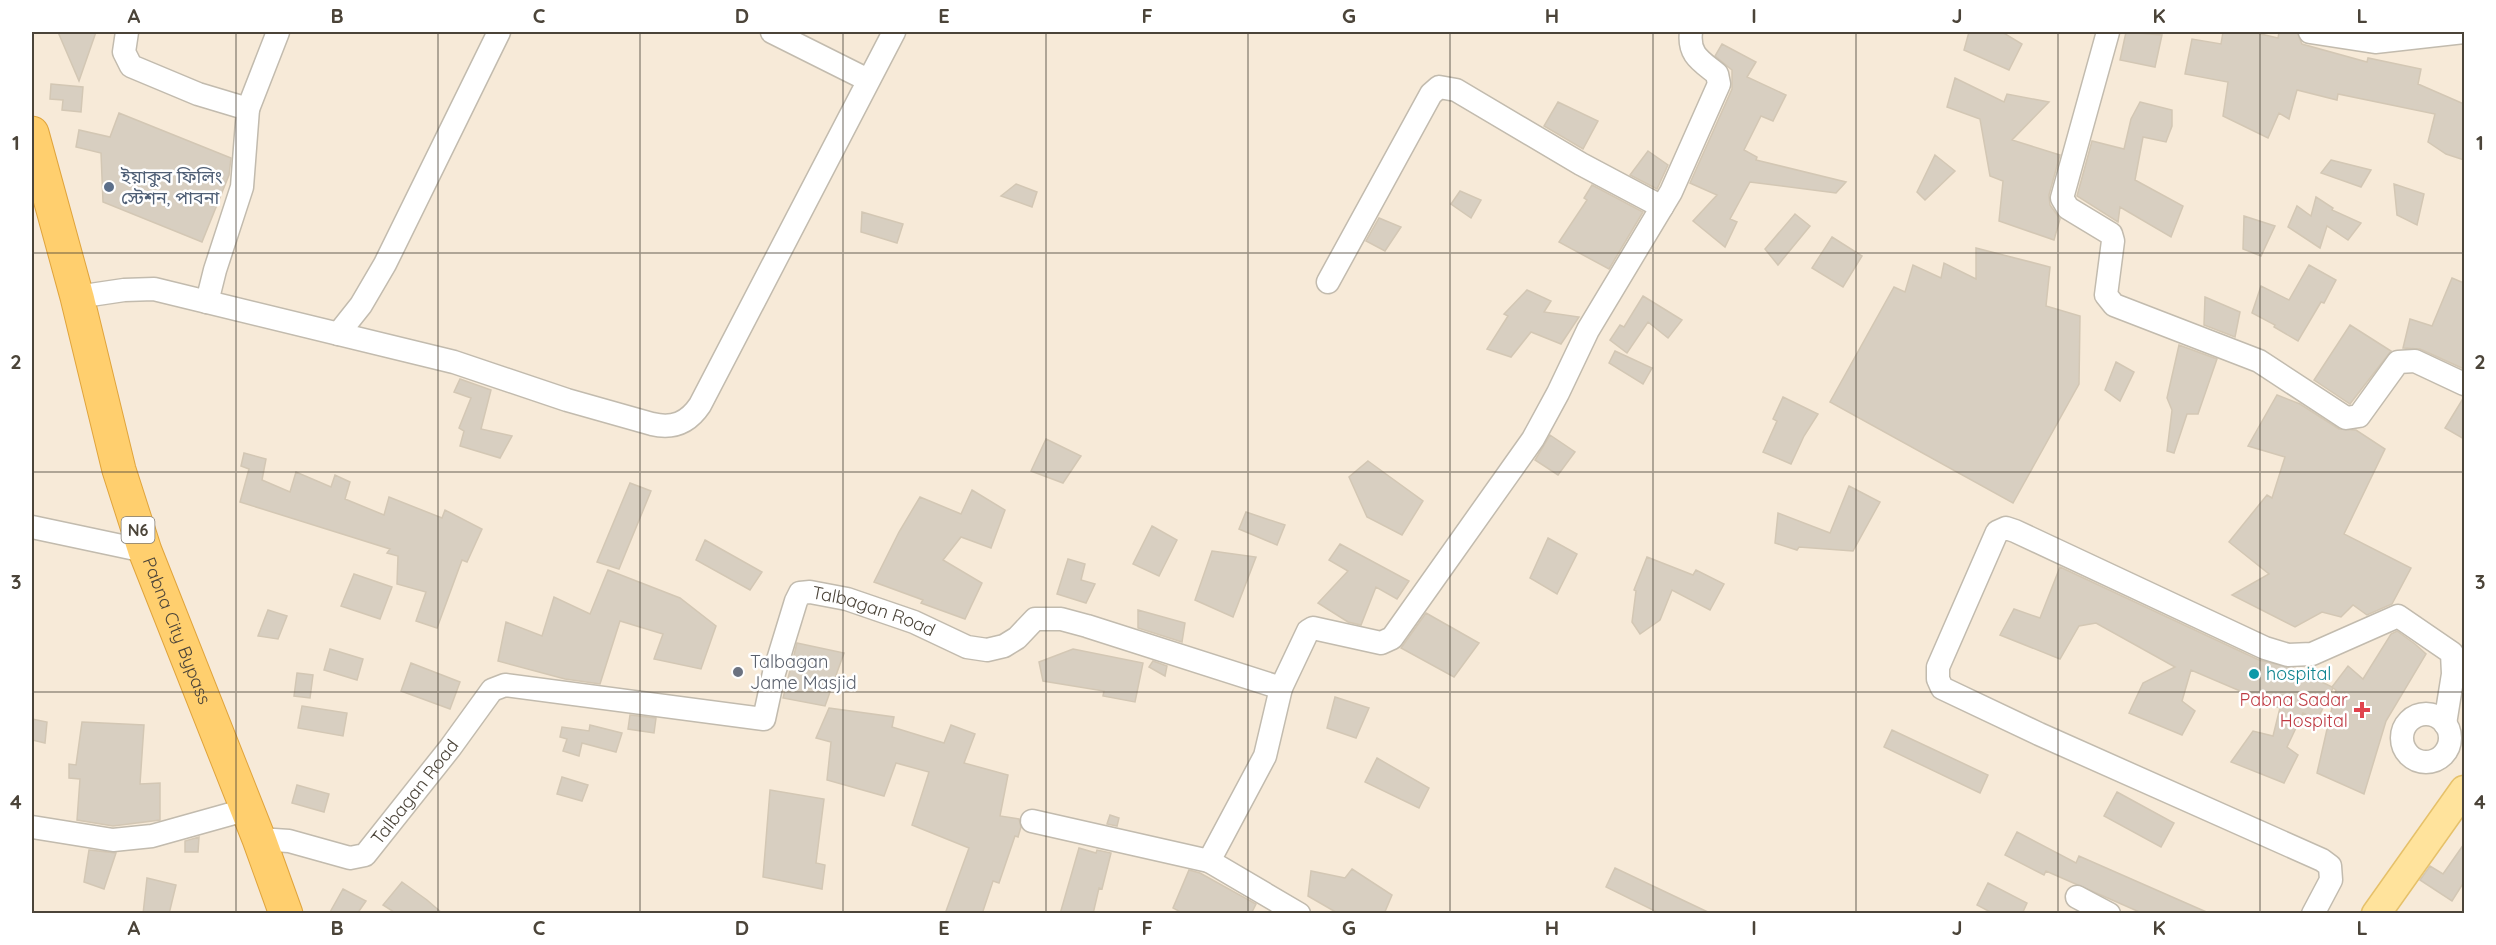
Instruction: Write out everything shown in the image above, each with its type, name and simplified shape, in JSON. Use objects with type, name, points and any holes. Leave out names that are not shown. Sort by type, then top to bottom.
[{"type":"highway","name":"Pabna City Bypass","points":[[32,133],[77,297],[119,470],[145,551],[286,914]]},
{"type":"main road","points":[[2376,914],[2464,790]]},
{"type":"street","points":[[127,32],[124,52],[131,66],[198,94],[248,109]]},
{"type":"street","points":[[207,302],[242,187],[248,109],[278,32]]},
{"type":"street","points":[[338,334],[361,305],[385,264],[499,32]]},
{"type":"street","points":[[772,32],[868,80]]},
{"type":"street","points":[[77,297],[124,290],[154,289],[454,362],[567,400],[652,424],[664,427],[678,425],[693,416],[700,405],[894,32]]},
{"type":"street","points":[[1209,861],[1265,756],[1281,688],[1308,631],[1313,628],[1376,643],[1386,643],[1392,638],[1533,439],[1588,330],[1662,207],[1719,84],[1717,74],[1697,60],[1692,51],[1691,32]]},
{"type":"street","points":[[2108,32],[2062,198],[2068,208],[2111,234],[2113,241],[2106,296],[2114,305],[2259,361],[2346,418],[2359,416],[2398,362],[2415,361],[2464,384]]},
{"type":"street","points":[[2310,32],[2375,42],[2464,32]]},
{"type":"street","points":[[1328,282],[1431,94],[1439,87],[1456,90],[1581,164],[1662,207]]},
{"type":"street","points":[[32,527],[145,551]]},
{"type":"street","points":[[2313,914],[2331,880],[2330,866],[2322,860],[2039,734],[1942,688],[1938,679],[1938,667],[1993,538],[2001,529],[2015,531],[2265,648],[2288,656],[2312,654],[2398,615],[2452,653],[2453,674],[2445,724]]},
{"type":"street","name":"Talbagan Road","points":[[252,824],[289,841],[350,858],[365,855],[450,748],[492,690],[505,685],[764,719],[774,673],[796,601],[800,593],[805,591],[847,599],[914,622],[967,647],[987,650],[1004,646],[1017,638],[1035,618],[1061,619],[1138,641],[1281,688]]},
{"type":"street","points":[[1032,821],[1209,861],[1299,914]]},
{"type":"street","points":[[32,827],[113,840],[252,824]]},
{"type":"street","points":[[2077,897],[2109,914]]},
{"type":"shaded area","points":[[32,32],[2464,32],[2464,913],[32,913]]},
{"type":"building","points":[[58,32],[96,32],[79,81]]},
{"type":"building","points":[[1969,32],[2002,32],[2022,44],[2009,70],[1964,50]]},
{"type":"building","points":[[2126,32],[2162,35],[2155,67],[2120,60]]},
{"type":"building","points":[[2223,32],[2252,32],[2278,38],[2279,32],[2297,32],[2302,44],[2367,62],[2368,58],[2421,69],[2418,84],[2464,104],[2464,160],[2446,154],[2428,142],[2435,114],[2338,94],[2337,100],[2297,90],[2289,119],[2279,113],[2268,138],[2223,116],[2228,82],[2185,74],[2192,39],[2221,44]]},
{"type":"building","points":[[1722,44],[1756,62],[1747,77],[1786,95],[1773,121],[1761,116],[1744,150],[1757,157],[1756,160],[1846,182],[1836,193],[1750,182],[1730,219],[1737,222],[1725,247],[1693,221],[1717,195],[1690,183],[1732,89],[1732,70],[1715,56]]},
{"type":"building","points":[[1955,78],[2004,102],[2007,94],[2049,102],[2012,140],[2060,155],[2049,195],[2050,205],[2060,219],[2054,240],[1999,221],[2003,181],[1990,176],[1980,119],[1947,107]]},
{"type":"building","points":[[51,84],[83,87],[81,112],[62,110],[63,100],[50,99]]},
{"type":"building","points":[[1558,102],[1598,121],[1583,149],[1544,126]]},
{"type":"building","points":[[2140,102],[2172,110],[2172,126],[2166,142],[2143,137],[2135,180],[2183,206],[2171,237],[2120,207],[2118,222],[2077,196],[2092,141],[2124,149],[2131,119]]},
{"type":"building","points":[[119,113],[231,158],[229,175],[202,242],[103,202],[101,153],[76,147],[79,130],[110,137]]},
{"type":"building","points":[[1648,151],[1668,165],[1657,189],[1630,175]]},
{"type":"building","points":[[1935,155],[1955,171],[1925,200],[1917,192]]},
{"type":"building","points":[[2331,160],[2371,170],[2361,187],[2321,173]]},
{"type":"building","points":[[1016,184],[1037,192],[1032,207],[1001,196]]},
{"type":"building","points":[[2394,184],[2424,194],[2417,225],[2397,215]]},
{"type":"building","points":[[1592,185],[1643,212],[1609,269],[1559,242],[1587,200],[1584,198]]},
{"type":"building","points":[[1460,191],[1481,200],[1471,218],[1451,204]]},
{"type":"building","points":[[2316,197],[2333,208],[2332,210],[2361,223],[2348,240],[2327,226],[2320,248],[2288,227],[2297,206],[2311,216]]},
{"type":"building","points":[[862,212],[903,224],[897,243],[861,232]]},
{"type":"building","points":[[1795,214],[1810,226],[1778,265],[1765,249]]},
{"type":"building","points":[[2244,216],[2275,226],[2261,256],[2243,249]]},
{"type":"building","points":[[1379,218],[1401,227],[1385,251],[1366,241]]},
{"type":"building","points":[[1832,237],[1862,256],[1843,287],[1812,268]]},
{"type":"building","points":[[1976,248],[2050,267],[2046,306],[2080,316],[2079,384],[2013,503],[1830,402],[1894,287],[1905,292],[1913,265],[1941,278],[1944,263],[1976,279]]},
{"type":"building","points":[[2309,265],[2336,280],[2324,303],[2321,302],[2298,341],[2252,313],[2261,286],[2289,300]]},
{"type":"building","points":[[2452,278],[2464,283],[2464,369],[2420,349],[2403,348],[2410,319],[2432,326]]},
{"type":"building","points":[[1527,290],[1551,301],[1544,312],[1579,317],[1561,344],[1531,332],[1511,357],[1487,349],[1508,316],[1504,314]]},
{"type":"building","points":[[1643,296],[1682,320],[1668,338],[1648,322],[1627,353],[1610,340],[1620,325],[1624,327]]},
{"type":"building","points":[[2205,297],[2240,312],[2235,337],[2204,325]]},
{"type":"building","points":[[2350,325],[2391,351],[2350,404],[2314,380]]},
{"type":"building","points":[[2179,345],[2217,359],[2198,414],[2187,414],[2174,453],[2167,451],[2172,410],[2167,398]]},
{"type":"building","points":[[1615,351],[1652,368],[1643,384],[1609,363]]},
{"type":"building","points":[[2116,362],[2134,372],[2120,401],[2105,390]]},
{"type":"building","points":[[460,379],[491,390],[481,429],[512,436],[500,458],[460,446],[464,431],[459,428],[471,398],[454,392]]},
{"type":"building","points":[[2277,395],[2300,404],[2339,429],[2356,430],[2385,449],[2344,534],[2411,568],[2392,604],[2367,615],[2353,605],[2341,617],[2322,612],[2295,627],[2232,595],[2269,574],[2229,542],[2267,495],[2272,498],[2285,457],[2248,446]]},
{"type":"building","points":[[1783,397],[1818,414],[1804,436],[1791,464],[1763,452],[1777,421],[1773,419]]},
{"type":"building","points":[[2464,397],[2464,439],[2445,428]]},
{"type":"building","points":[[1550,435],[1575,452],[1558,475],[1535,460]]},
{"type":"building","points":[[1046,439],[1081,456],[1063,483],[1031,471]]},
{"type":"building","points":[[244,453],[266,459],[262,480],[290,492],[296,472],[331,487],[335,475],[350,482],[345,499],[384,515],[389,497],[442,518],[445,510],[482,529],[467,562],[462,560],[437,628],[416,621],[426,592],[397,584],[398,556],[387,553],[390,549],[240,502],[249,469],[241,466]]},
{"type":"building","points":[[1368,461],[1423,501],[1402,535],[1367,517],[1349,477]]},
{"type":"building","points":[[630,483],[651,491],[619,569],[597,562]]},
{"type":"building","points":[[1849,486],[1880,502],[1853,551],[1799,547],[1797,550],[1775,543],[1778,513],[1830,533]]},
{"type":"building","points":[[972,490],[1005,510],[991,548],[961,537],[943,560],[982,583],[965,619],[874,582],[899,532],[920,497],[961,514]]},
{"type":"building","points":[[1246,512],[1285,525],[1277,545],[1239,529]]},
{"type":"building","points":[[1152,526],[1177,540],[1159,576],[1133,564]]},
{"type":"building","points":[[1548,538],[1577,554],[1557,594],[1530,578]]},
{"type":"building","points":[[705,540],[762,572],[750,590],[696,560]]},
{"type":"building","points":[[1340,544],[1409,581],[1397,599],[1376,587],[1361,625],[1348,622],[1318,603],[1348,571],[1329,560]]},
{"type":"building","points":[[1212,551],[1256,557],[1233,617],[1195,600]]},
{"type":"building","points":[[1647,557],[1693,575],[1696,570],[1724,584],[1710,610],[1672,590],[1660,620],[1640,634],[1632,622],[1636,591],[1634,590]]},
{"type":"building","points":[[1068,559],[1085,564],[1081,580],[1095,584],[1086,603],[1057,594]]},
{"type":"building","name":"hospital","points":[[2060,567],[2259,660],[2293,668],[2332,687],[2348,666],[2363,679],[2391,634],[2397,631],[2415,644],[2426,654],[2386,721],[2364,794],[2317,773],[2336,690],[2333,688],[2317,720],[2303,713],[2287,747],[2298,755],[2284,783],[2231,762],[2253,731],[2273,736],[2280,708],[2191,670],[2182,701],[2195,711],[2182,735],[2129,713],[2143,683],[2175,667],[2096,623],[2079,626],[2060,659],[2000,635],[2014,609],[2040,618]]},
{"type":"building","points":[[608,570],[680,598],[716,626],[701,669],[654,659],[663,634],[620,621],[600,684],[565,679],[498,661],[506,622],[542,636],[554,597],[590,614]]},
{"type":"building","points":[[354,574],[392,587],[380,619],[341,606]]},
{"type":"building","points":[[268,610],[287,616],[278,639],[258,636]]},
{"type":"building","points":[[1138,610],[1185,623],[1182,642],[1138,628]]},
{"type":"building","points":[[1426,613],[1479,643],[1454,677],[1401,648]]},
{"type":"building","points":[[797,643],[844,653],[825,706],[783,698]]},
{"type":"building","points":[[330,649],[363,659],[357,680],[324,670]]},
{"type":"building","points":[[1073,649],[1143,663],[1135,702],[1103,696],[1104,691],[1043,681],[1039,662]]},
{"type":"building","points":[[1153,661],[1167,666],[1165,676],[1149,667]]},
{"type":"building","points":[[411,663],[460,682],[450,709],[401,691]]},
{"type":"building","points":[[297,673],[313,675],[310,698],[294,696]]},
{"type":"building","points":[[1335,697],[1369,708],[1356,738],[1327,728]]},
{"type":"building","points":[[302,706],[347,713],[343,736],[298,728]]},
{"type":"building","points":[[829,708],[894,717],[892,727],[944,743],[951,725],[975,734],[964,763],[1008,775],[1000,816],[1019,819],[1021,827],[1018,837],[1015,836],[999,883],[993,881],[982,914],[945,914],[969,848],[912,825],[929,772],[896,763],[884,796],[827,780],[831,742],[816,738]]},
{"type":"building","points":[[630,715],[656,718],[654,733],[628,729]]},
{"type":"building","points":[[32,719],[47,722],[45,743],[32,740]]},
{"type":"building","points":[[82,722],[144,725],[140,784],[160,783],[160,820],[113,826],[77,820],[80,779],[69,778],[69,764],[76,765]]},
{"type":"building","points":[[590,725],[622,733],[616,752],[582,743],[579,756],[563,751],[567,739],[560,737],[562,727],[589,731]]},
{"type":"building","points":[[1892,730],[1988,775],[1980,793],[1884,747]]},
{"type":"building","points":[[1377,758],[1429,788],[1419,808],[1365,782]]},
{"type":"building","points":[[562,777],[588,785],[582,801],[557,794]]},
{"type":"building","points":[[297,785],[329,794],[324,812],[292,803]]},
{"type":"building","points":[[770,790],[824,799],[816,863],[825,865],[822,889],[763,877]]},
{"type":"building","points":[[2117,792],[2174,823],[2161,847],[2104,816]]},
{"type":"building","points":[[1110,815],[1119,818],[1117,826],[1107,824]]},
{"type":"building","points":[[2017,832],[2076,863],[2079,856],[2211,914],[2144,914],[2046,871],[2044,875],[2005,855]]},
{"type":"building","points":[[199,837],[198,852],[185,852],[185,841]]},
{"type":"building","points":[[2464,844],[2464,882],[2452,901],[2420,880],[2430,866],[2443,874]]},
{"type":"building","points":[[1079,848],[1096,853],[1097,850],[1111,853],[1102,889],[1099,888],[1093,914],[1060,914]]},
{"type":"building","points":[[89,850],[116,853],[104,889],[84,882]]},
{"type":"building","points":[[1615,868],[1712,914],[1661,914],[1606,887]]},
{"type":"building","points":[[1352,869],[1392,895],[1384,914],[1339,914],[1308,896],[1311,871],[1345,878]]},
{"type":"building","points":[[1189,870],[1200,873],[1256,904],[1251,914],[1184,914],[1173,908]]},
{"type":"building","points":[[147,878],[176,885],[169,914],[143,914]]},
{"type":"building","points":[[402,882],[443,914],[397,914],[383,905]]},
{"type":"building","points":[[1988,883],[2027,903],[2022,914],[1994,914],[1977,905]]},
{"type":"building","points":[[343,889],[366,901],[357,914],[329,914]]},
{"type":"place","name":"ইয়াকুব ফিলিং স্টেশন, পাবনা","points":[[109,187]]},
{"type":"place","name":"Talbagan Jame Masjid","points":[[738,672]]},
{"type":"place","name":"hospital","points":[[2254,674]]},
{"type":"place","name":"Pabna Sadar Hospital","points":[[2362,710]]}]
